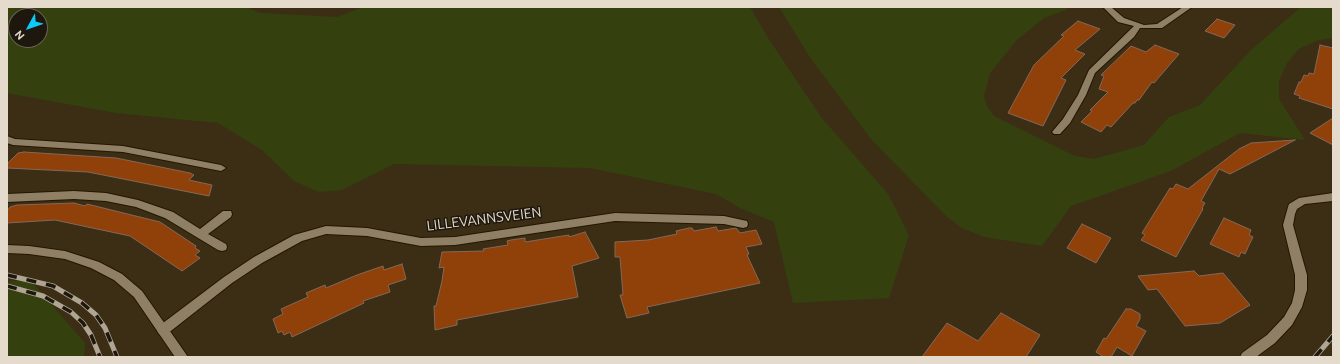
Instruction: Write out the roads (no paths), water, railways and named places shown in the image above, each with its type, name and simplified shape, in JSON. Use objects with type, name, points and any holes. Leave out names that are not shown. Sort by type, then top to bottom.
[{"type":"street","points":[[1107,7],[1121,20],[1138,26],[1159,26],[1188,7]]},
{"type":"street","points":[[1057,132],[1067,121],[1082,95],[1092,72],[1131,35],[1138,26]]},
{"type":"street","points":[[9,142],[123,149],[221,168]]},
{"type":"street","points":[[7,198],[74,195],[106,197],[138,204],[168,215],[222,247]]},
{"type":"street","points":[[1246,357],[1271,339],[1288,321],[1298,304],[1301,290],[1301,275],[1288,225],[1293,207],[1303,201],[1333,197]]},
{"type":"street","points":[[200,234],[227,214]]},
{"type":"street","name":"LILLEVANNSVEIEN","points":[[163,330],[228,280],[258,260],[298,238],[326,230],[367,232],[421,242],[455,241],[615,216],[724,220],[743,224]]},
{"type":"street","points":[[7,249],[30,250],[81,259],[105,269],[118,277],[138,294],[182,357]]},
{"type":"railway","points":[[7,275],[53,286],[82,303],[96,315],[105,328],[117,357]]},
{"type":"railway","points":[[7,286],[43,296],[71,312],[83,323],[91,335],[100,357]]},
{"type":"railway","points":[[1315,357],[1333,336]]}]
